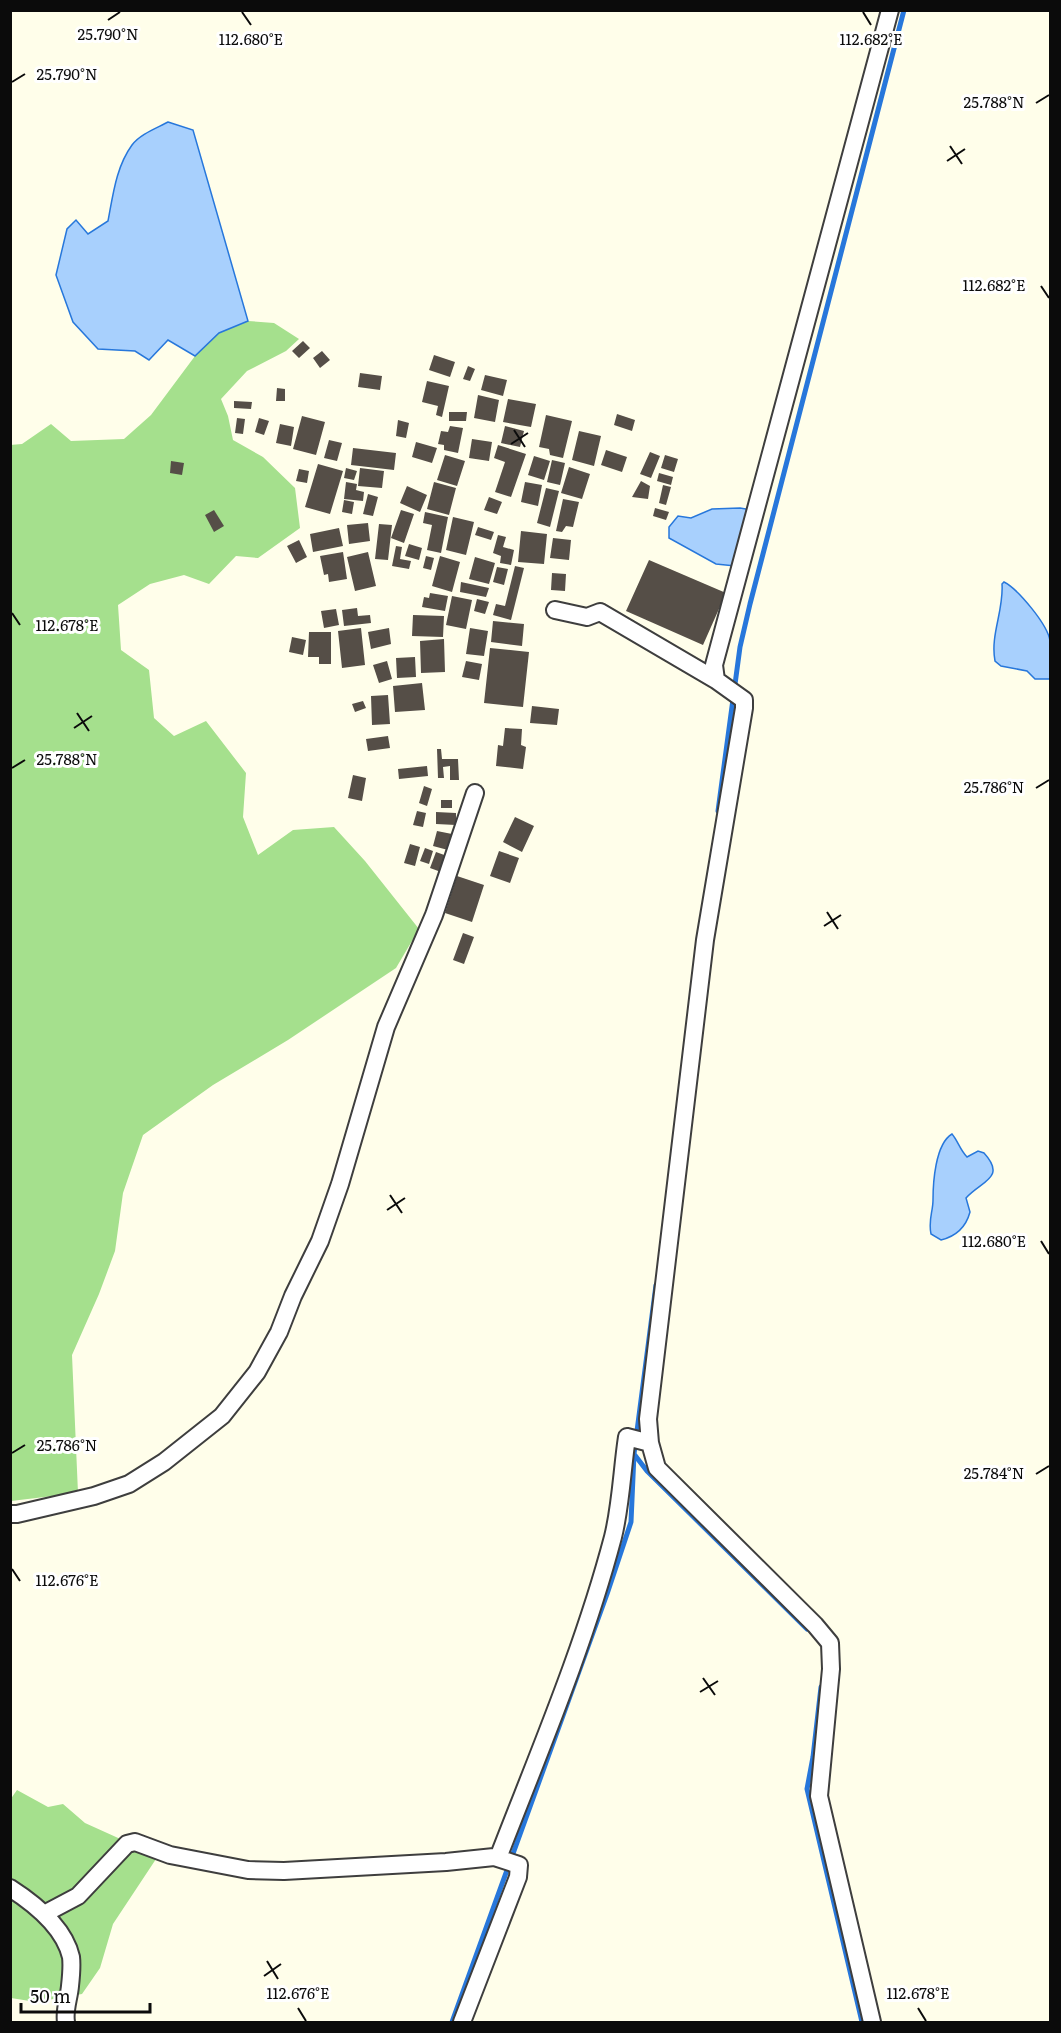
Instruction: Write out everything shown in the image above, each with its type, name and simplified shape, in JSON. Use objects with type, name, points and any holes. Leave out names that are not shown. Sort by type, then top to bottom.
[{"type":"street","points":[[721,684],[714,665],[890,10]]},
{"type":"street","points":[[555,610],[587,617],[600,612],[744,700],[705,940],[647,1443],[657,1468],[807,1617],[830,1643],[831,1669],[819,1796],[872,2022]]},
{"type":"street","points":[[10,1514],[94,1496],[129,1484],[164,1462],[222,1416],[257,1372],[279,1332],[293,1296],[320,1241],[340,1184],[386,1027],[434,915],[475,794]]},
{"type":"street","points":[[500,1859],[573,1660],[614,1534],[627,1437],[647,1443]]},
{"type":"street","points":[[44,1914],[78,1896],[127,1844],[135,1842],[170,1855],[248,1870],[284,1871],[494,1857],[519,1865],[518,1878],[462,2022]]},
{"type":"street","points":[[10,1888],[30,1900],[57,1927],[71,1958],[66,2022]]},
{"type":"green space","points":[[248,321],[274,323],[299,339],[286,351],[247,371],[221,399],[228,416],[233,440],[263,457],[295,488],[300,528],[258,558],[236,556],[209,584],[184,575],[150,584],[118,605],[121,650],[149,670],[154,718],[174,736],[206,721],[246,773],[243,817],[258,855],[293,830],[334,827],[365,861],[419,929],[396,968],[288,1040],[213,1085],[143,1135],[123,1193],[115,1251],[72,1355],[78,1493],[11,1501],[10,445],[22,444],[51,424],[71,441],[124,439],[151,415],[195,356],[219,333]]},
{"type":"green space","points":[[17,1790],[48,1807],[63,1804],[85,1823],[158,1856],[113,1924],[100,1968],[82,1994],[36,2002],[11,1998],[10,1800]]},
{"type":"water","points":[[168,122],[193,130],[248,321],[219,333],[195,356],[168,340],[149,360],[135,351],[98,349],[73,322],[56,275],[67,229],[76,220],[88,234],[108,221],[122,162],[132,145],[139,138]]},
{"type":"water","points":[[712,509],[752,510],[735,566],[716,564],[669,538],[669,527],[678,516],[691,518]]},
{"type":"water","points":[[1004,582],[1032,608],[1048,634],[1052,660],[1050,679],[1035,679],[1027,671],[1001,666],[995,661],[994,642]]},
{"type":"water","points":[[952,1134],[967,1157],[978,1151],[984,1153],[993,1168],[989,1178],[966,1198],[970,1212],[966,1222],[952,1236],[941,1240],[931,1234],[930,1220],[939,1155],[946,1139]]},
{"type":"building","points":[[303,341],[310,348],[299,358],[292,351]]},
{"type":"building","points":[[322,351],[330,360],[320,368],[313,358]]},
{"type":"building","points":[[434,355],[455,362],[450,377],[429,370]]},
{"type":"building","points":[[468,366],[475,369],[470,381],[463,379]]},
{"type":"building","points":[[360,373],[382,376],[380,390],[358,387]]},
{"type":"building","points":[[485,375],[507,380],[503,396],[481,390]]},
{"type":"building","points":[[427,381],[449,386],[442,417],[436,415],[438,406],[422,402]]},
{"type":"building","points":[[277,388],[285,389],[285,401],[276,401]]},
{"type":"building","points":[[478,395],[499,400],[495,422],[474,418]]},
{"type":"building","points":[[508,399],[536,404],[531,427],[503,422]]},
{"type":"building","points":[[234,401],[252,402],[251,409],[234,408]]},
{"type":"building","points":[[449,412],[467,412],[466,421],[449,421]]},
{"type":"building","points":[[617,414],[635,420],[632,431],[614,425]]},
{"type":"building","points":[[546,415],[572,421],[563,458],[550,455],[549,449],[539,447]]},
{"type":"building","points":[[302,416],[325,422],[316,455],[293,449]]},
{"type":"building","points":[[237,418],[245,419],[243,434],[235,433]]},
{"type":"building","points":[[259,418],[269,421],[264,435],[255,432]]},
{"type":"building","points":[[398,420],[409,423],[406,438],[396,436]]},
{"type":"building","points":[[280,424],[294,427],[291,446],[276,443]]},
{"type":"building","points":[[450,426],[463,428],[458,453],[444,450],[444,445],[438,444],[441,431],[448,432]]},
{"type":"building","points":[[505,426],[524,431],[520,447],[501,443]]},
{"type":"building","points":[[579,431],[601,436],[594,466],[572,460]]},
{"type":"building","points":[[472,439],[492,442],[489,461],[469,458]]},
{"type":"building","points":[[329,440],[342,443],[337,461],[324,458]]},
{"type":"building","points":[[416,442],[437,448],[432,463],[412,457]]},
{"type":"building","points":[[498,445],[526,454],[511,497],[495,492],[505,462],[494,458]]},
{"type":"building","points":[[353,448],[396,453],[394,470],[351,465]]},
{"type":"building","points":[[606,450],[627,457],[622,472],[601,465]]},
{"type":"building","points":[[650,452],[660,456],[651,478],[640,474]]},
{"type":"building","points":[[445,455],[465,461],[457,486],[437,480]]},
{"type":"building","points":[[665,455],[678,459],[674,472],[661,468]]},
{"type":"building","points":[[534,456],[550,461],[544,480],[528,475]]},
{"type":"building","points":[[552,460],[565,463],[560,485],[547,482]]},
{"type":"building","points":[[171,461],[184,463],[182,475],[170,473]]},
{"type":"building","points":[[318,464],[343,471],[330,514],[305,507]]},
{"type":"building","points":[[569,467],[590,474],[582,499],[561,493]]},
{"type":"building","points":[[346,468],[357,471],[354,480],[344,478]]},
{"type":"building","points":[[360,468],[384,471],[382,488],[358,486]]},
{"type":"building","points":[[299,469],[309,471],[307,483],[296,481]]},
{"type":"building","points":[[659,473],[673,477],[671,485],[657,481]]},
{"type":"building","points":[[641,481],[650,486],[648,499],[632,497]]},
{"type":"building","points":[[346,482],[357,484],[356,490],[364,492],[363,501],[344,499]]},
{"type":"building","points":[[434,482],[456,488],[449,515],[427,509]]},
{"type":"building","points":[[525,482],[542,485],[538,506],[521,502]]},
{"type":"building","points":[[663,485],[671,487],[666,505],[659,503]]},
{"type":"building","points":[[407,486],[427,495],[420,512],[400,503]]},
{"type":"building","points":[[546,488],[559,491],[550,527],[537,523]]},
{"type":"building","points":[[368,494],[378,497],[373,516],[363,514]]},
{"type":"building","points":[[489,497],[502,502],[497,514],[484,510]]},
{"type":"building","points":[[563,499],[579,502],[573,527],[566,526],[562,532],[556,531]]},
{"type":"building","points":[[344,500],[354,502],[352,514],[342,512]]},
{"type":"building","points":[[655,508],[669,512],[666,520],[653,516]]},
{"type":"building","points":[[214,510],[224,526],[214,532],[205,515]]},
{"type":"building","points":[[401,510],[414,514],[404,543],[391,538]]},
{"type":"building","points":[[425,512],[448,517],[441,553],[427,550],[432,525],[423,523]]},
{"type":"building","points":[[453,517],[474,522],[466,555],[446,550]]},
{"type":"building","points":[[368,523],[370,541],[349,544],[347,525]]},
{"type":"building","points":[[379,524],[392,525],[388,560],[375,559]]},
{"type":"building","points":[[478,527],[494,532],[491,540],[475,535]]},
{"type":"building","points":[[339,528],[343,546],[313,552],[310,534]]},
{"type":"building","points":[[521,531],[547,534],[544,564],[518,562]]},
{"type":"building","points":[[498,535],[506,537],[503,547],[514,550],[511,565],[500,563],[501,556],[493,553]]},
{"type":"building","points":[[553,538],[571,540],[569,560],[550,558]]},
{"type":"building","points":[[299,540],[307,557],[296,563],[287,546]]},
{"type":"building","points":[[409,544],[422,548],[419,560],[405,556]]},
{"type":"building","points":[[396,546],[402,547],[400,559],[411,561],[409,569],[392,566]]},
{"type":"building","points":[[343,552],[347,579],[329,582],[328,574],[324,575],[320,556]]},
{"type":"building","points":[[368,552],[376,586],[355,591],[347,557]]},
{"type":"building","points":[[426,556],[434,558],[431,570],[423,568]]},
{"type":"building","points":[[440,556],[460,562],[452,592],[432,586]]},
{"type":"building","points":[[475,557],[495,563],[489,584],[469,579]]},
{"type":"building","points":[[649,560],[726,593],[703,645],[626,611]]},
{"type":"building","points":[[515,566],[524,568],[511,620],[493,615],[496,604],[505,606]]},
{"type":"building","points":[[497,567],[508,569],[504,585],[493,582]]},
{"type":"building","points":[[552,573],[566,574],[565,591],[551,590]]},
{"type":"building","points":[[461,582],[489,588],[486,597],[460,592]]},
{"type":"building","points":[[430,593],[448,596],[445,611],[422,607],[424,597],[429,598]]},
{"type":"building","points":[[452,596],[472,600],[466,629],[446,625]]},
{"type":"building","points":[[477,599],[489,602],[485,614],[474,611]]},
{"type":"building","points":[[357,608],[358,616],[370,615],[371,623],[344,626],[342,610]]},
{"type":"building","points":[[336,609],[339,625],[324,628],[321,611]]},
{"type":"building","points":[[413,615],[444,616],[443,637],[412,636]]},
{"type":"building","points":[[493,621],[524,624],[522,646],[491,642]]},
{"type":"building","points":[[361,628],[365,665],[342,668],[338,631]]},
{"type":"building","points":[[389,628],[391,644],[371,649],[368,632]]},
{"type":"building","points":[[470,628],[488,631],[484,656],[466,654]]},
{"type":"building","points":[[309,632],[331,632],[331,664],[319,664],[319,657],[308,657]]},
{"type":"building","points":[[292,637],[306,640],[303,655],[289,652]]},
{"type":"building","points":[[444,639],[445,672],[421,673],[420,641]]},
{"type":"building","points":[[490,648],[529,652],[523,707],[484,703]]},
{"type":"building","points":[[415,657],[416,677],[397,678],[396,658]]},
{"type":"building","points":[[387,661],[392,679],[379,683],[373,665]]},
{"type":"building","points":[[466,661],[482,664],[479,680],[462,677]]},
{"type":"building","points":[[422,683],[425,710],[395,712],[393,686]]},
{"type":"building","points":[[388,695],[390,724],[372,725],[371,696]]},
{"type":"building","points":[[363,701],[366,708],[355,712],[352,704]]},
{"type":"building","points":[[532,706],[559,709],[557,725],[530,723]]},
{"type":"building","points":[[505,728],[522,729],[521,745],[526,747],[523,769],[496,766],[498,745],[503,746]]},
{"type":"building","points":[[388,736],[390,748],[368,751],[366,739]]},
{"type":"building","points":[[437,749],[441,749],[442,759],[458,759],[459,780],[450,780],[450,766],[443,767],[444,778],[438,778]]},
{"type":"building","points":[[427,766],[428,776],[399,779],[398,769]]},
{"type":"building","points":[[353,775],[366,778],[362,801],[348,798]]},
{"type":"building","points":[[424,786],[432,789],[427,806],[419,803]]},
{"type":"building","points":[[441,800],[452,800],[452,808],[441,808]]},
{"type":"building","points":[[417,811],[426,813],[423,827],[413,825]]},
{"type":"building","points":[[436,812],[456,813],[456,825],[436,824]]},
{"type":"building","points":[[515,817],[534,826],[522,852],[503,842]]},
{"type":"building","points":[[437,831],[452,834],[448,850],[433,846]]},
{"type":"building","points":[[410,844],[420,847],[415,866],[404,863]]},
{"type":"building","points":[[425,848],[433,851],[429,864],[420,861]]},
{"type":"building","points":[[499,851],[519,858],[510,883],[490,876]]},
{"type":"building","points":[[436,852],[447,856],[441,872],[430,868]]},
{"type":"building","points":[[457,876],[484,885],[472,922],[445,913]]},
{"type":"building","points":[[463,933],[474,937],[464,964],[453,960]]},
{"type":"waterway","points":[[718,811],[740,647],[904,10]]},
{"type":"waterway","points":[[656,1285],[634,1454],[647,1471],[807,1629]]},
{"type":"waterway","points":[[452,2022],[631,1522],[634,1454]]},
{"type":"waterway","points":[[821,1687],[807,1789],[862,2022]]}]
